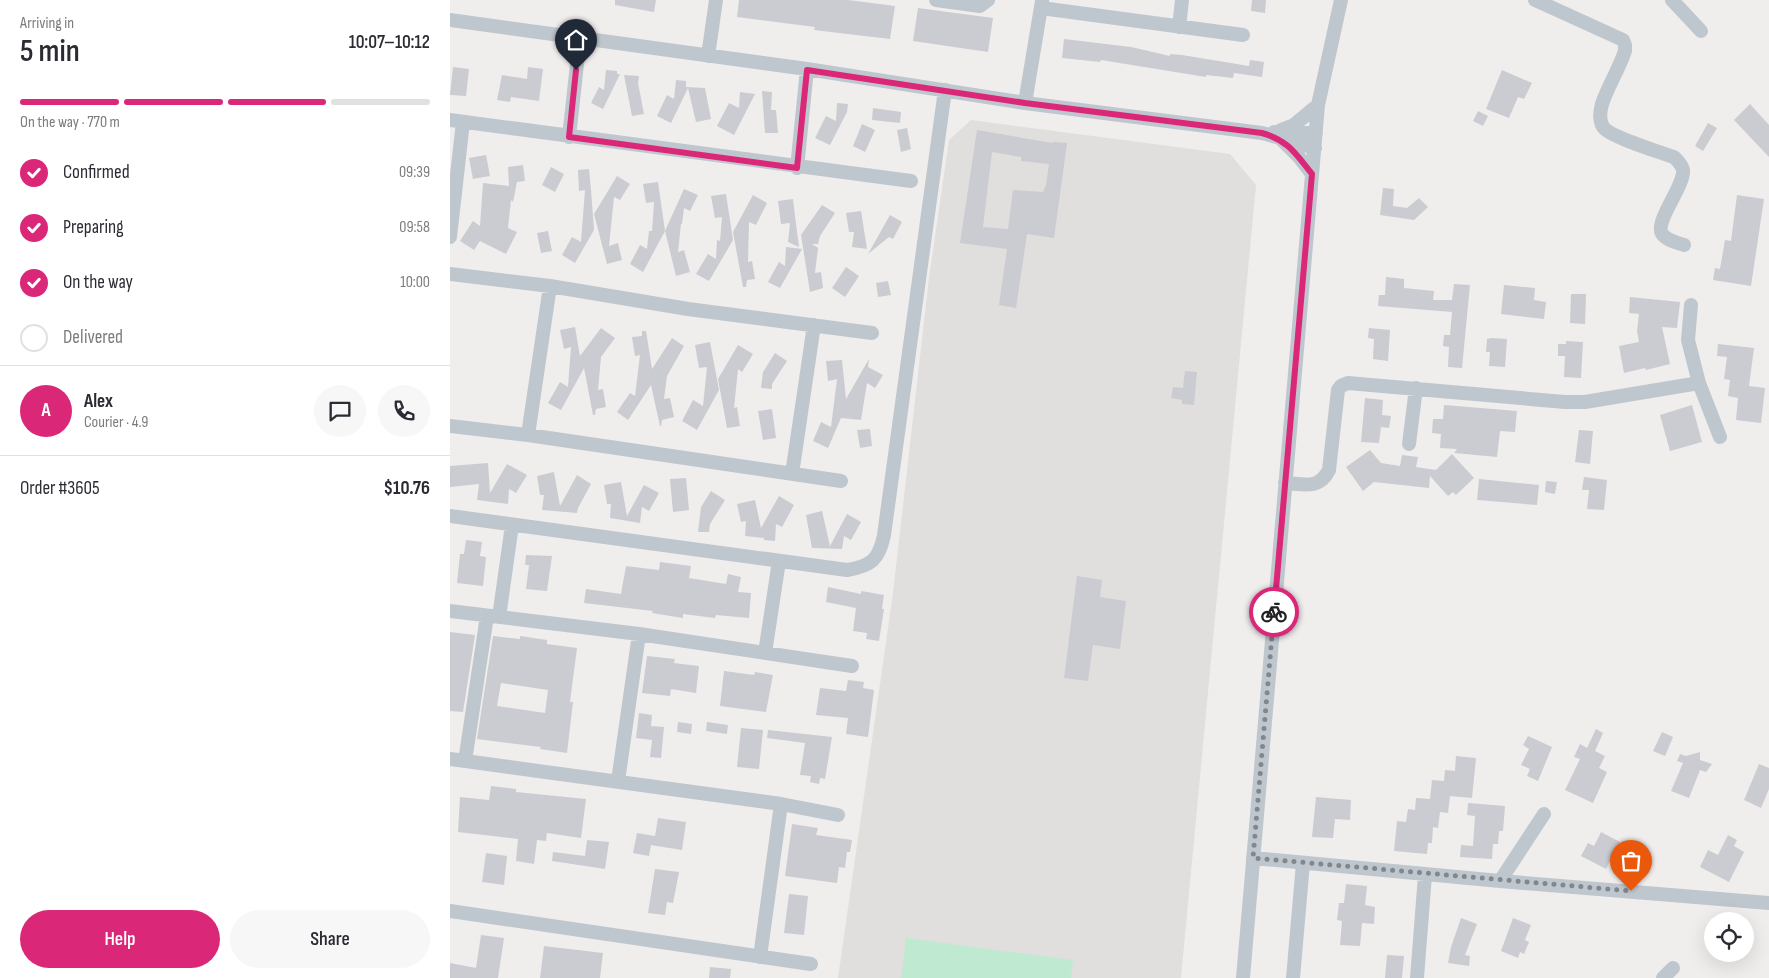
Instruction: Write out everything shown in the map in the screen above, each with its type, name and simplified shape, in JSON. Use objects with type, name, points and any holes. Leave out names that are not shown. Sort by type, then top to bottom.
[{"type":"street","points":[[708,56],[716,0]]},
{"type":"street","points":[[936,0],[980,6],[988,0]]},
{"type":"street","points":[[1179,27],[1182,0]]},
{"type":"street","points":[[1243,978],[1284,483],[1318,105],[1341,0]]},
{"type":"street","points":[[1535,0],[1623,40],[1625,50],[1602,104],[1600,116],[1602,126],[1618,137],[1674,157],[1680,163],[1683,168],[1682,178],[1662,222],[1660,231],[1671,241],[1684,246]]},
{"type":"street","points":[[1672,0],[1701,31]]},
{"type":"street","points":[[1025,103],[1042,4],[1179,27],[1243,35]]},
{"type":"street","points":[[450,20],[580,37],[1025,103],[1279,135],[1316,133]]},
{"type":"street","points":[[569,137],[580,37]]},
{"type":"street","points":[[797,168],[807,70]]},
{"type":"street","points":[[450,516],[847,570],[871,563],[881,550],[945,90]]},
{"type":"street","points":[[1279,135],[1318,105]]},
{"type":"street","points":[[450,237],[457,121],[797,168],[911,181]]},
{"type":"street","points":[[1279,135],[1315,148]]},
{"type":"street","points":[[1279,135],[1312,174]]},
{"type":"street","points":[[450,274],[550,286],[688,308],[872,333]]},
{"type":"street","points":[[528,435],[550,286]]},
{"type":"street","points":[[1691,305],[1688,340],[1699,383],[1720,437]]},
{"type":"street","points":[[792,474],[814,326]]},
{"type":"street","points":[[1284,483],[1317,484],[1324,479],[1329,470],[1338,390],[1348,383],[1565,402],[1585,402],[1699,383]]},
{"type":"street","points":[[1409,444],[1416,388]]},
{"type":"street","points":[[450,426],[528,435],[841,481]]},
{"type":"street","points":[[512,525],[493,616],[454,762],[618,781],[781,804],[838,815]]},
{"type":"street","points":[[765,653],[779,561]]},
{"type":"street","points":[[450,611],[639,634],[852,666]]},
{"type":"street","points":[[618,781],[639,634]]},
{"type":"street","points":[[760,957],[781,804]]},
{"type":"street","points":[[1500,881],[1544,814]]},
{"type":"street","points":[[1253,858],[1769,903]]},
{"type":"street","points":[[1293,978],[1303,863]]},
{"type":"street","points":[[1417,978],[1425,874]]},
{"type":"street","points":[[450,911],[811,964]]},
{"type":"shaded area","points":[[971,120],[1230,154],[1256,185],[1181,978],[838,978],[893,593],[929,278],[949,140]]},
{"type":"green space","points":[[906,938],[1073,960],[1071,978],[901,978]]},
{"type":"building","points":[[615,0],[656,0],[654,12],[615,5]]},
{"type":"building","points":[[739,0],[848,0],[895,6],[890,39],[814,30],[815,27],[737,17]]},
{"type":"building","points":[[1252,0],[1266,0],[1265,13],[1251,11]]},
{"type":"building","points":[[918,8],[993,18],[988,52],[913,41]]},
{"type":"building","points":[[1064,39],[1131,47],[1170,56],[1170,54],[1182,55],[1249,66],[1250,60],[1264,62],[1262,77],[1234,73],[1233,78],[1206,75],[1206,77],[1101,60],[1100,62],[1062,58]]},
{"type":"building","points":[[453,67],[469,69],[466,96],[450,95]]},
{"type":"building","points":[[528,67],[543,69],[539,101],[511,97],[510,102],[497,100],[502,75],[527,79]]},
{"type":"building","points":[[606,70],[617,71],[617,74],[620,74],[603,109],[591,103],[599,87],[604,90]]},
{"type":"building","points":[[1502,70],[1532,83],[1524,99],[1518,97],[1509,118],[1486,109]]},
{"type":"building","points":[[624,75],[639,76],[638,83],[644,114],[632,116]]},
{"type":"building","points":[[676,80],[686,81],[686,87],[705,88],[711,119],[696,122],[688,88],[671,123],[657,116],[667,95],[674,99]]},
{"type":"building","points":[[762,91],[772,92],[771,110],[776,110],[778,133],[765,133]]},
{"type":"building","points":[[740,92],[755,94],[734,135],[717,126],[729,103],[739,108]]},
{"type":"building","points":[[837,103],[848,104],[847,112],[830,145],[815,138],[826,116],[836,121]]},
{"type":"building","points":[[1750,104],[1769,125],[1769,157],[1734,120]]},
{"type":"building","points":[[873,108],[901,112],[900,123],[872,120]]},
{"type":"building","points":[[1478,111],[1488,116],[1483,126],[1473,121]]},
{"type":"building","points":[[1708,123],[1717,128],[1703,151],[1695,146]]},
{"type":"building","points":[[862,124],[875,130],[865,152],[853,146]]},
{"type":"building","points":[[907,128],[911,149],[901,152],[897,130]]},
{"type":"building","points":[[977,130],[1052,143],[1067,143],[1054,238],[1027,234],[1016,308],[999,305],[1007,249],[960,243]],"holes":[[[992,152],[1021,157],[1021,161],[1049,164],[1043,192],[1013,190],[1008,229],[983,227]]]},
{"type":"building","points":[[486,155],[490,176],[473,179],[469,158]]},
{"type":"building","points":[[523,165],[525,181],[517,182],[513,202],[511,200],[508,228],[517,232],[506,254],[480,241],[474,250],[460,241],[473,221],[480,226],[483,183],[509,186],[508,167]]},
{"type":"building","points":[[551,167],[564,174],[555,192],[542,185]]},
{"type":"building","points":[[589,169],[594,230],[575,263],[562,255],[572,237],[581,242],[585,190],[579,191],[578,170]]},
{"type":"building","points":[[617,176],[630,184],[620,200],[614,197],[609,246],[618,243],[622,260],[607,264],[594,214]]},
{"type":"building","points":[[658,182],[665,231],[643,272],[630,264],[640,245],[647,249],[649,231],[652,231],[654,202],[646,203],[643,184]]},
{"type":"building","points":[[1383,188],[1394,189],[1393,206],[1407,208],[1419,198],[1428,207],[1414,220],[1380,215]]},
{"type":"building","points":[[684,189],[698,195],[690,211],[684,208],[678,252],[684,250],[690,272],[676,276],[665,231]]},
{"type":"building","points":[[726,194],[733,240],[709,281],[696,274],[708,254],[716,259],[717,240],[720,241],[722,217],[715,218],[711,196]]},
{"type":"building","points":[[753,195],[767,203],[756,225],[749,222],[748,262],[752,261],[755,279],[747,280],[746,287],[743,287],[733,232]]},
{"type":"building","points":[[1737,195],[1764,199],[1751,286],[1713,280],[1715,268],[1720,269],[1725,240],[1731,241]]},
{"type":"building","points":[[793,199],[799,247],[788,242],[790,223],[781,224],[778,201]]},
{"type":"building","points":[[822,205],[835,213],[820,236],[818,244],[812,244],[818,248],[815,273],[821,272],[823,288],[810,292],[801,235]]},
{"type":"building","points":[[861,211],[867,249],[852,247],[854,232],[849,232],[846,213]]},
{"type":"building","points":[[890,215],[902,222],[893,239],[889,237],[868,254]]},
{"type":"building","points":[[548,231],[552,251],[541,253],[537,233]]},
{"type":"building","points":[[786,247],[802,249],[780,288],[768,282],[779,262],[785,266]]},
{"type":"building","points":[[846,267],[859,276],[845,297],[832,288]]},
{"type":"building","points":[[1386,277],[1404,279],[1404,288],[1434,291],[1433,300],[1452,300],[1454,284],[1470,285],[1462,368],[1448,367],[1449,347],[1443,346],[1444,335],[1450,335],[1452,312],[1378,306],[1379,295],[1385,295]]},
{"type":"building","points":[[888,281],[891,295],[878,297],[876,283]]},
{"type":"building","points":[[1504,285],[1535,288],[1534,300],[1546,302],[1544,319],[1501,314]]},
{"type":"building","points":[[1571,294],[1586,294],[1585,324],[1570,323]]},
{"type":"building","points":[[1630,297],[1680,302],[1677,328],[1662,327],[1670,364],[1624,373],[1619,346],[1639,342],[1637,331],[1639,314],[1629,313]]},
{"type":"building","points":[[575,327],[580,356],[601,328],[615,338],[601,357],[598,390],[603,389],[606,407],[596,409],[595,415],[593,415],[584,368],[561,410],[548,403],[560,382],[568,387],[571,347],[564,349],[560,330]]},
{"type":"building","points":[[1369,328],[1390,330],[1388,361],[1373,359],[1374,339],[1368,338]]},
{"type":"building","points":[[642,331],[646,331],[652,369],[672,338],[684,346],[667,376],[664,399],[670,398],[674,417],[662,420],[661,426],[651,385],[628,420],[617,412],[630,393],[635,396],[640,355],[635,356],[632,337],[642,336]]},
{"type":"building","points":[[1487,339],[1507,339],[1505,367],[1489,366],[1490,352],[1486,352]]},
{"type":"building","points":[[1566,341],[1583,342],[1581,378],[1564,377],[1565,356],[1558,356],[1558,344],[1566,344]]},
{"type":"building","points":[[710,342],[719,390],[697,430],[682,421],[693,400],[703,406],[707,367],[699,368],[695,345]]},
{"type":"building","points":[[1718,344],[1754,348],[1749,386],[1765,388],[1761,423],[1736,420],[1738,398],[1728,396],[1730,380],[1724,379],[1727,357],[1717,356]]},
{"type":"building","points":[[738,345],[753,354],[742,372],[738,369],[734,408],[737,407],[740,426],[727,428],[718,379]]},
{"type":"building","points":[[775,353],[787,361],[772,384],[772,389],[761,388],[763,372]]},
{"type":"building","points":[[869,359],[868,367],[883,375],[875,388],[867,383],[861,420],[841,418],[828,448],[813,441],[821,422],[831,427],[837,379],[828,381],[826,361],[842,360],[846,399]]},
{"type":"building","points":[[1185,371],[1197,372],[1194,405],[1182,404],[1182,400],[1171,398],[1173,387],[1183,388]]},
{"type":"building","points":[[1365,398],[1383,400],[1382,415],[1391,416],[1389,428],[1381,427],[1379,443],[1361,442]]},
{"type":"building","points":[[1444,405],[1517,411],[1515,432],[1500,431],[1497,457],[1454,453],[1457,449],[1440,448],[1441,434],[1432,433],[1433,419],[1443,419]]},
{"type":"building","points":[[1692,405],[1702,442],[1670,451],[1660,415]]},
{"type":"building","points":[[772,409],[776,438],[763,440],[758,411]]},
{"type":"building","points":[[870,429],[872,446],[860,448],[857,430]]},
{"type":"building","points":[[1579,430],[1593,431],[1590,464],[1575,462]]},
{"type":"building","points":[[1370,450],[1381,463],[1400,466],[1402,455],[1418,457],[1416,467],[1436,470],[1452,454],[1474,478],[1456,495],[1453,492],[1448,496],[1430,476],[1429,488],[1374,482],[1363,491],[1346,467]]},
{"type":"building","points":[[488,463],[490,493],[507,464],[527,475],[516,493],[509,489],[508,504],[477,500],[479,484],[450,487],[450,466]]},
{"type":"building","points":[[554,472],[560,506],[577,475],[591,484],[577,513],[542,510],[544,495],[540,495],[537,476]]},
{"type":"building","points":[[1584,477],[1607,480],[1604,510],[1587,509],[1589,490],[1582,490]]},
{"type":"building","points":[[686,478],[689,510],[673,512],[670,479]]},
{"type":"building","points":[[1479,479],[1539,485],[1537,505],[1477,500]]},
{"type":"building","points":[[1546,481],[1557,482],[1555,494],[1545,492]]},
{"type":"building","points":[[621,482],[627,516],[644,485],[659,493],[649,511],[642,507],[640,523],[610,518],[611,504],[607,504],[604,485]]},
{"type":"building","points":[[711,491],[725,500],[710,524],[709,532],[698,532],[701,507]]},
{"type":"building","points":[[779,496],[794,505],[782,527],[776,524],[775,541],[745,536],[746,521],[741,522],[737,504],[755,500],[761,528]]},
{"type":"building","points":[[822,511],[830,546],[847,514],[861,522],[851,540],[844,536],[842,549],[812,548],[806,515]]},
{"type":"building","points":[[466,540],[482,542],[480,556],[486,557],[483,586],[457,583],[460,554],[464,554]]},
{"type":"building","points":[[526,555],[552,556],[547,591],[526,589],[529,565],[525,565]]},
{"type":"building","points":[[660,562],[691,566],[689,578],[726,584],[728,574],[741,577],[738,592],[751,593],[749,618],[716,615],[715,618],[683,614],[683,618],[652,613],[653,611],[584,603],[586,589],[621,594],[626,566],[659,570]]},
{"type":"building","points":[[1077,576],[1102,580],[1100,597],[1126,601],[1120,649],[1093,645],[1088,681],[1064,678]]},
{"type":"building","points":[[828,587],[861,594],[861,591],[884,595],[882,609],[884,609],[879,641],[866,639],[867,633],[853,631],[856,608],[826,602]]},
{"type":"building","points":[[450,632],[475,635],[463,712],[450,711]]},
{"type":"building","points":[[493,636],[520,639],[520,636],[547,640],[547,644],[577,648],[570,702],[573,702],[567,753],[540,749],[541,747],[477,739]],"holes":[[[501,683],[548,690],[545,713],[497,706]]]},
{"type":"building","points":[[647,656],[675,659],[674,663],[699,666],[696,693],[671,689],[670,696],[642,693]]},
{"type":"building","points":[[724,671],[754,675],[755,672],[773,675],[766,712],[720,706]]},
{"type":"building","points":[[848,680],[864,682],[863,688],[874,690],[868,737],[846,734],[848,718],[816,715],[820,688],[846,691]]},
{"type":"building","points":[[639,713],[652,715],[651,726],[664,727],[661,758],[650,757],[652,740],[636,738]]},
{"type":"building","points":[[678,722],[692,724],[691,734],[677,732]]},
{"type":"building","points":[[707,722],[728,725],[727,734],[706,731]]},
{"type":"building","points":[[741,728],[763,730],[759,769],[737,767]]},
{"type":"building","points":[[1596,729],[1603,733],[1595,751],[1605,756],[1599,768],[1607,772],[1593,803],[1565,790],[1580,759],[1574,757],[1580,744],[1587,748]]},
{"type":"building","points":[[768,730],[832,737],[825,779],[820,778],[819,784],[810,782],[811,776],[800,775],[805,743],[767,738]]},
{"type":"building","points":[[1662,732],[1673,737],[1665,756],[1653,751]]},
{"type":"building","points":[[1528,736],[1552,747],[1538,781],[1527,776],[1530,769],[1521,765],[1529,749],[1523,745]]},
{"type":"building","points":[[1700,752],[1700,760],[1712,764],[1706,772],[1700,770],[1689,798],[1671,791],[1683,763],[1677,761],[1680,754],[1686,756]]},
{"type":"building","points":[[1456,756],[1476,758],[1472,798],[1450,796],[1448,813],[1440,812],[1438,828],[1433,827],[1432,843],[1428,843],[1427,854],[1394,851],[1397,821],[1406,822],[1408,809],[1415,810],[1416,798],[1430,799],[1432,780],[1444,781],[1445,770],[1455,771]]},
{"type":"building","points":[[1759,764],[1769,768],[1769,789],[1761,808],[1744,800]]},
{"type":"building","points":[[491,786],[516,789],[516,792],[586,799],[581,838],[547,833],[546,841],[537,840],[534,864],[516,861],[518,839],[458,832],[460,797],[489,800]]},
{"type":"building","points":[[1316,797],[1351,800],[1350,820],[1335,819],[1333,838],[1312,837]]},
{"type":"building","points":[[1468,803],[1505,806],[1503,831],[1499,831],[1498,844],[1493,844],[1492,859],[1460,857],[1461,845],[1473,846],[1475,816],[1467,815]]},
{"type":"building","points":[[658,818],[686,822],[682,850],[651,845],[649,856],[633,853],[637,833],[655,836]]},
{"type":"building","points":[[792,824],[818,828],[816,835],[852,840],[850,852],[847,852],[845,868],[839,867],[837,883],[785,876]]},
{"type":"building","points":[[1601,832],[1620,842],[1606,869],[1581,856],[1588,843],[1594,846]]},
{"type":"building","points":[[1728,835],[1737,840],[1734,846],[1744,852],[1729,882],[1700,867],[1708,850],[1718,855]]},
{"type":"building","points":[[587,840],[609,842],[605,869],[552,861],[553,852],[585,856]]},
{"type":"building","points":[[486,853],[507,856],[504,885],[482,882]]},
{"type":"building","points":[[655,869],[679,872],[673,903],[667,902],[665,915],[648,913]]},
{"type":"building","points":[[1346,884],[1367,886],[1365,905],[1375,907],[1374,924],[1362,923],[1360,946],[1340,945],[1342,921],[1337,920],[1339,903],[1344,903]]},
{"type":"building","points":[[789,894],[808,896],[804,935],[784,933]]},
{"type":"building","points":[[1461,918],[1477,924],[1465,955],[1470,956],[1469,966],[1448,963],[1451,947]]},
{"type":"building","points":[[1513,918],[1531,925],[1525,940],[1529,942],[1524,954],[1520,952],[1518,958],[1501,951]]},
{"type":"building","points":[[481,935],[504,938],[498,978],[450,978],[450,963],[476,968]]},
{"type":"building","points":[[544,946],[603,953],[600,978],[540,978]]},
{"type":"building","points":[[1387,955],[1404,956],[1402,978],[1385,978]]},
{"type":"building","points":[[710,967],[731,969],[730,978],[709,978]]},
{"type":"way so far","points":[[1274,612],[1253,858],[1481,880],[1631,891]]},
{"type":"route","points":[[576,70],[569,137],[797,168],[807,70],[1025,103],[1262,133],[1280,138],[1299,157],[1312,174],[1274,612]]}]
